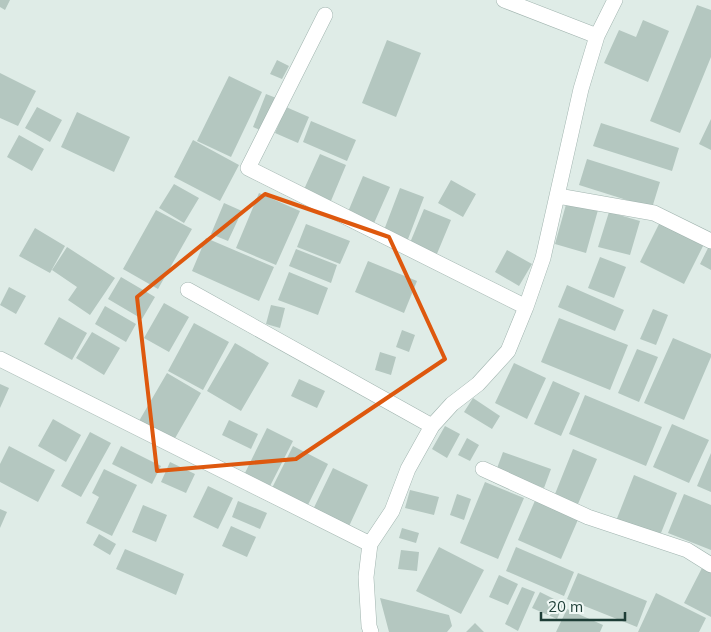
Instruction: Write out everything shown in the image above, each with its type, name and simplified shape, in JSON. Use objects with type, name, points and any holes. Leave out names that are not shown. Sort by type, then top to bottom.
[{"type":"street","points":[[504,0],[597,36]]},
{"type":"street","points":[[371,632],[368,626],[366,577],[370,544],[392,511],[408,469],[432,426],[452,404],[478,384],[508,351],[543,258],[582,89],[597,36],[615,0]]},
{"type":"street","points":[[325,15],[248,168],[526,307]]},
{"type":"street","points":[[558,196],[654,213],[711,240]]},
{"type":"street","points":[[188,290],[432,426]]},
{"type":"street","points":[[0,359],[370,544]]},
{"type":"street","points":[[483,469],[588,517],[687,550],[711,565]]},
{"type":"highlighted area","points":[[265,194],[389,237],[445,359],[296,459],[157,471],[137,297]]},
{"type":"building","points":[[0,0],[10,0],[5,10],[0,7]]},
{"type":"building","points":[[697,5],[711,10],[711,57],[680,133],[650,121]]},
{"type":"building","points":[[643,20],[669,31],[648,82],[604,63],[619,30],[636,37]]},
{"type":"building","points":[[387,40],[421,53],[396,117],[362,103]]},
{"type":"building","points":[[277,60],[289,66],[282,79],[270,74]]},
{"type":"building","points":[[0,73],[36,91],[18,126],[0,118]]},
{"type":"building","points":[[229,76],[262,92],[231,157],[197,141]]},
{"type":"building","points":[[266,94],[284,101],[270,134],[253,127]]},
{"type":"building","points":[[37,107],[62,120],[50,142],[25,128]]},
{"type":"building","points":[[286,107],[309,117],[298,143],[275,133]]},
{"type":"building","points":[[77,112],[130,137],[114,172],[61,147]]},
{"type":"building","points":[[711,119],[711,150],[699,144]]},
{"type":"building","points":[[311,121],[356,140],[347,161],[303,142]]},
{"type":"building","points":[[601,123],[679,148],[672,171],[593,146]]},
{"type":"building","points":[[19,135],[44,149],[32,171],[7,157]]},
{"type":"building","points":[[193,140],[239,165],[220,201],[174,177]]},
{"type":"building","points":[[320,154],[346,165],[328,208],[301,196]]},
{"type":"building","points":[[587,159],[660,182],[652,208],[579,185]]},
{"type":"building","points":[[363,176],[390,187],[371,230],[345,219]]},
{"type":"building","points":[[451,180],[476,194],[463,217],[438,203]]},
{"type":"building","points":[[174,184],[199,198],[184,223],[159,208]]},
{"type":"building","points":[[400,188],[424,197],[405,247],[381,238]]},
{"type":"building","points":[[259,193],[300,211],[276,265],[236,248]]},
{"type":"building","points":[[567,201],[598,210],[586,253],[555,244]]},
{"type":"building","points":[[224,203],[242,211],[228,241],[211,234]]},
{"type":"building","points":[[424,209],[451,220],[434,261],[407,250]]},
{"type":"building","points":[[156,210],[192,229],[158,289],[123,269]]},
{"type":"building","points":[[609,212],[640,221],[630,255],[598,247]]},
{"type":"building","points":[[661,220],[705,242],[684,284],[640,262]]},
{"type":"building","points":[[306,224],[350,241],[340,264],[297,247]]},
{"type":"building","points":[[35,228],[65,246],[50,273],[19,256]]},
{"type":"building","points":[[206,238],[274,267],[259,301],[192,271]]},
{"type":"building","points":[[711,244],[711,270],[700,264]]},
{"type":"building","points":[[67,247],[115,278],[90,315],[68,300],[77,287],[52,270]]},
{"type":"building","points":[[296,249],[337,265],[331,283],[289,266]]},
{"type":"building","points":[[507,250],[532,264],[519,286],[495,272]]},
{"type":"building","points":[[600,257],[626,267],[614,298],[588,288]]},
{"type":"building","points":[[368,261],[417,281],[404,313],[355,292]]},
{"type":"building","points":[[289,272],[328,288],[318,315],[278,300]]},
{"type":"building","points":[[121,277],[155,297],[142,319],[108,299]]},
{"type":"building","points":[[567,285],[624,310],[615,331],[558,307]]},
{"type":"building","points":[[9,287],[26,296],[16,314],[0,305]]},
{"type":"building","points":[[164,303],[189,317],[169,352],[144,338]]},
{"type":"building","points":[[271,305],[285,308],[280,328],[266,324]]},
{"type":"building","points":[[105,306],[136,324],[126,342],[95,324]]},
{"type":"building","points":[[653,309],[668,315],[656,345],[640,339]]},
{"type":"building","points":[[59,317],[87,333],[72,360],[44,344]]},
{"type":"building","points":[[559,318],[628,345],[610,390],[541,362]]},
{"type":"building","points":[[194,323],[229,342],[203,390],[168,371]]},
{"type":"building","points":[[402,330],[415,335],[409,352],[396,347]]},
{"type":"building","points":[[92,332],[120,348],[104,375],[76,358]]},
{"type":"building","points":[[673,338],[711,354],[684,420],[644,403]]},
{"type":"building","points":[[235,343],[269,363],[241,411],[207,391]]},
{"type":"building","points":[[637,349],[658,357],[639,402],[618,393]]},
{"type":"building","points":[[380,352],[396,357],[391,375],[375,370]]},
{"type":"building","points":[[514,363],[546,378],[527,419],[495,403]]},
{"type":"building","points":[[167,373],[201,393],[174,440],[139,421]]},
{"type":"building","points":[[299,379],[325,391],[317,408],[291,396]]},
{"type":"building","points":[[553,381],[580,393],[561,436],[534,424]]},
{"type":"building","points":[[0,384],[9,388],[0,408]]},
{"type":"building","points":[[585,395],[662,427],[646,466],[569,434]]},
{"type":"building","points":[[473,398],[500,416],[492,429],[464,412]]},
{"type":"building","points":[[53,419],[81,435],[66,462],[38,446]]},
{"type":"building","points":[[229,420],[258,434],[251,449],[222,435]]},
{"type":"building","points":[[672,424],[709,440],[689,483],[653,467]]},
{"type":"building","points":[[445,426],[460,434],[447,458],[432,449]]},
{"type":"building","points":[[267,428],[293,441],[268,490],[243,477]]},
{"type":"building","points":[[90,432],[111,443],[81,497],[61,486]]},
{"type":"building","points":[[467,438],[479,445],[470,461],[458,455]]},
{"type":"building","points":[[9,446],[55,470],[38,502],[0,482],[0,464]]},
{"type":"building","points":[[121,446],[161,466],[152,484],[112,464]]},
{"type":"building","points":[[293,446],[328,464],[304,513],[268,496]]},
{"type":"building","points":[[573,449],[597,459],[578,504],[555,494]]},
{"type":"building","points":[[503,452],[551,469],[544,488],[496,471]]},
{"type":"building","points":[[711,453],[711,492],[697,486]]},
{"type":"building","points":[[170,462],[195,474],[186,493],[161,482]]},
{"type":"building","points":[[333,468],[368,485],[345,535],[309,518]]},
{"type":"building","points":[[104,469],[137,485],[112,536],[86,523],[99,497],[92,493]]},
{"type":"building","points":[[634,475],[677,493],[659,538],[616,521]]},
{"type":"building","points":[[485,482],[524,498],[498,559],[460,543]]},
{"type":"building","points":[[208,486],[233,498],[218,529],[193,517]]},
{"type":"building","points":[[410,490],[439,497],[434,515],[405,508]]},
{"type":"building","points":[[457,494],[471,499],[464,520],[450,515]]},
{"type":"building","points":[[684,494],[711,505],[711,550],[668,533]]},
{"type":"building","points":[[537,496],[580,515],[561,559],[518,540]]},
{"type":"building","points":[[238,501],[267,513],[260,529],[232,517]]},
{"type":"building","points":[[143,505],[167,515],[156,542],[132,532]]},
{"type":"building","points":[[0,509],[7,512],[0,528]]},
{"type":"building","points":[[231,526],[256,537],[247,557],[222,546]]},
{"type":"building","points":[[402,528],[419,533],[416,543],[399,538]]},
{"type":"building","points":[[99,534],[116,544],[110,555],[93,545]]},
{"type":"building","points":[[439,547],[484,570],[461,614],[416,591]]},
{"type":"building","points":[[516,547],[574,572],[564,596],[506,571]]},
{"type":"building","points":[[125,549],[184,574],[176,595],[116,569]]},
{"type":"building","points":[[401,550],[419,552],[417,571],[398,569]]},
{"type":"building","points":[[703,566],[711,570],[711,617],[684,603]]},
{"type":"building","points":[[578,573],[647,601],[637,627],[567,599]]},
{"type":"building","points":[[499,575],[518,584],[508,605],[489,597]]},
{"type":"building","points":[[522,587],[535,592],[518,631],[505,624]]},
{"type":"building","points":[[540,592],[564,604],[557,619],[532,608]]},
{"type":"building","points":[[656,593],[706,618],[699,632],[638,632]]},
{"type":"building","points":[[380,598],[449,615],[452,626],[447,632],[389,632]]},
{"type":"building","points":[[567,609],[603,625],[600,632],[556,632]]},
{"type":"building","points":[[475,623],[484,632],[466,632]]}]
